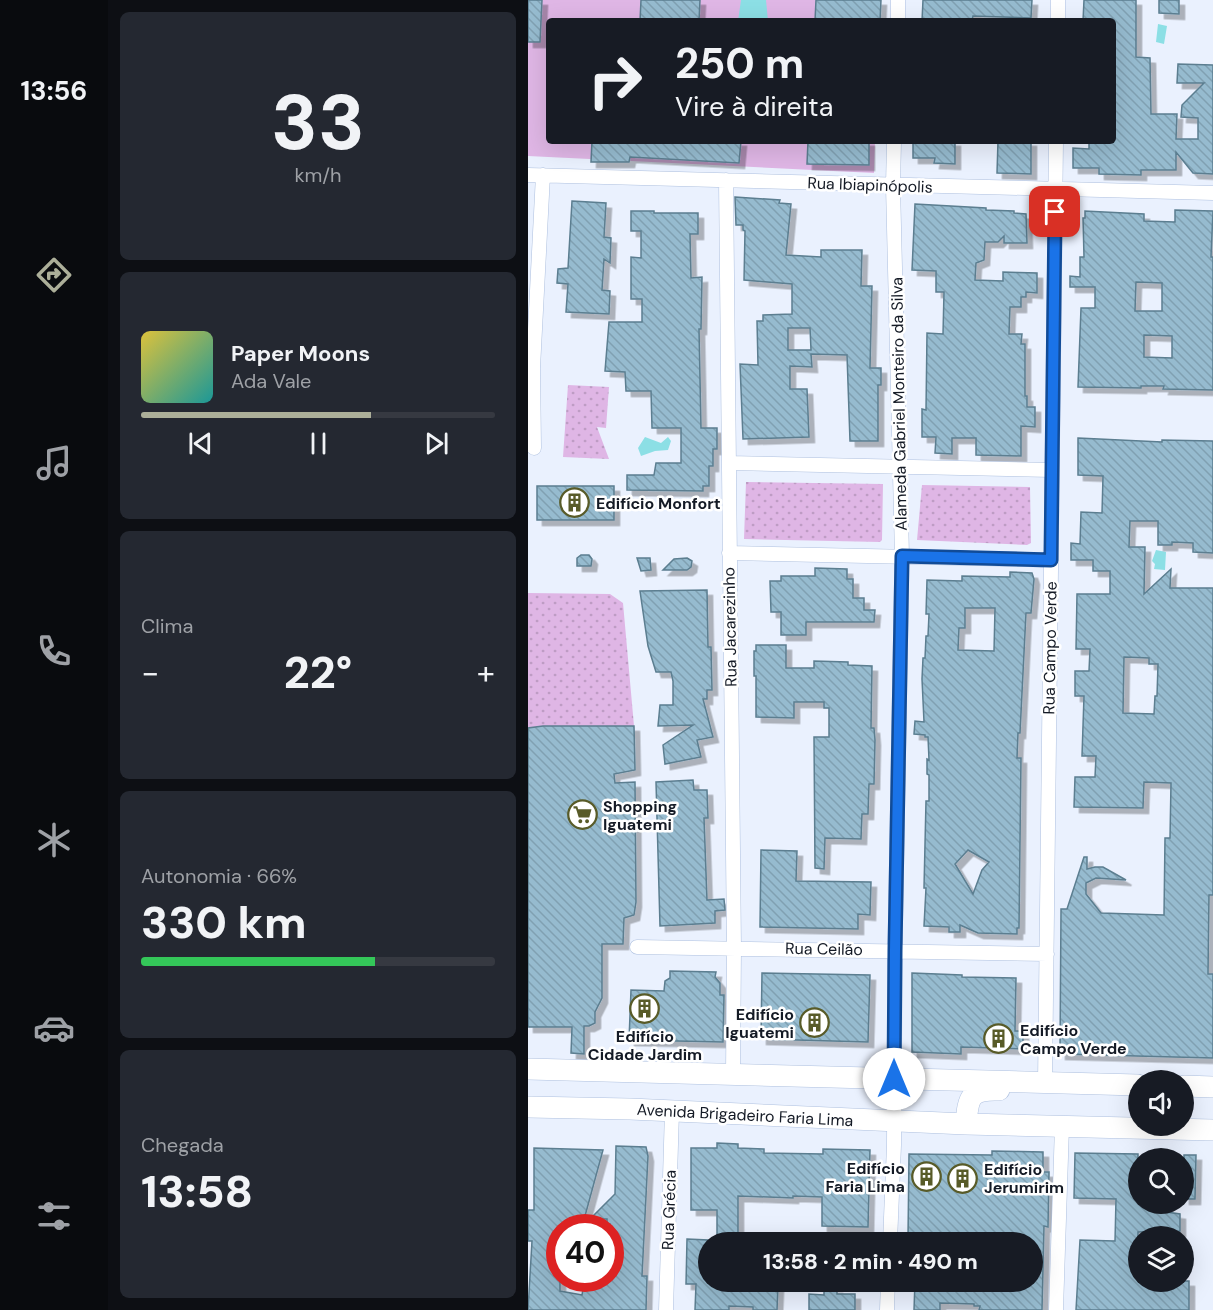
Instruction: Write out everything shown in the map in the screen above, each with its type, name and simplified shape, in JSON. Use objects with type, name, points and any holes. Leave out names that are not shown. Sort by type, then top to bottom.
[{"type":"highway","points":[[528,1069],[1128,1085]]},
{"type":"highway","points":[[966,1124],[967,1109],[976,1092],[983,1089],[1003,1090],[1012,1083]]},
{"type":"highway","points":[[1194,1086],[1213,1087]]},
{"type":"highway","name":"Avenida Brigadeiro Faria Lima","points":[[528,1107],[966,1124],[1213,1130]]},
{"type":"street","points":[[898,0],[898,18]]},
{"type":"street","points":[[1058,0],[1058,18]]},
{"type":"street","name":"Alameda Gabriel Monteiro da Silva","points":[[890,1232],[902,556],[894,144]]},
{"type":"street","name":"Rua Campo Verde","points":[[1045,1083],[1056,144]]},
{"type":"street","name":"Rua Ibiapinópolis","points":[[528,175],[1213,193]]},
{"type":"street","points":[[534,448],[530,368],[543,175]]},
{"type":"street","name":"Rua Jacarezinho","points":[[726,180],[734,948],[733,1075]]},
{"type":"street","points":[[729,463],[1052,470]]},
{"type":"street","points":[[729,553],[1051,560]]},
{"type":"street","name":"Rua Ceilão","points":[[637,947],[1047,954]]},
{"type":"street","name":"Rua Grécia","points":[[666,1310],[672,1111]]},
{"type":"street","points":[[1056,1310],[1062,1126]]},
{"type":"street","points":[[887,1310],[888,1292]]},
{"type":"shaded area","points":[[528,0],[881,0],[881,18],[546,18],[546,144],[875,144],[874,173],[528,156]]},
{"type":"shaded area","points":[[568,385],[609,387],[606,428],[597,427],[609,459],[563,457]]},
{"type":"shaded area","points":[[746,482],[883,484],[882,540],[880,542],[744,539]]},
{"type":"shaded area","points":[[922,485],[1030,487],[1031,543],[1027,545],[917,540]]},
{"type":"shaded area","points":[[528,593],[610,594],[623,603],[634,726],[528,727]]},
{"type":"water","points":[[741,0],[766,0],[768,18],[738,18]]},
{"type":"water","points":[[1158,24],[1167,26],[1164,44],[1156,42]]},
{"type":"water","points":[[645,437],[661,443],[668,437],[671,441],[668,450],[655,451],[641,456],[638,448]]},
{"type":"water","points":[[1156,550],[1166,552],[1165,570],[1154,569],[1155,564],[1152,561]]},
{"type":"building","points":[[528,0],[542,0],[540,42],[528,42]]},
{"type":"building","points":[[641,0],[700,0],[699,18],[640,18]]},
{"type":"building","points":[[816,0],[881,0],[880,18],[815,18]]},
{"type":"building","points":[[923,0],[1032,0],[1031,18],[973,16],[973,18],[922,18]]},
{"type":"building","points":[[1084,0],[1136,0],[1136,57],[1150,58],[1151,114],[1177,114],[1176,139],[1198,139],[1198,118],[1181,117],[1182,105],[1204,83],[1177,83],[1178,64],[1213,65],[1213,174],[1193,173],[1176,152],[1176,170],[1141,170],[1141,175],[1099,174],[1099,168],[1073,168],[1073,148],[1089,149],[1089,144],[1116,144],[1116,18],[1083,18]]},
{"type":"building","points":[[1159,0],[1179,0],[1179,14],[1159,13]]},
{"type":"building","points":[[592,144],[741,144],[739,163],[630,157],[629,162],[591,162]]},
{"type":"building","points":[[808,144],[869,144],[869,165],[807,164]]},
{"type":"building","points":[[913,144],[955,144],[955,164],[934,163],[935,158],[913,158]]},
{"type":"building","points":[[998,144],[1031,144],[1031,174],[997,173]]},
{"type":"building","points":[[735,197],[780,200],[779,203],[791,204],[786,255],[821,257],[821,250],[862,250],[861,286],[872,286],[870,368],[881,368],[881,385],[878,385],[878,441],[850,441],[847,355],[811,354],[812,367],[790,366],[790,389],[807,389],[809,437],[743,439],[740,364],[758,365],[757,321],[763,321],[763,315],[792,314],[792,284],[744,280],[745,231],[743,225],[736,225]],"holes":[[[788,328],[810,328],[811,350],[788,350]]]},
{"type":"building","points":[[572,201],[606,203],[604,237],[611,238],[610,263],[604,259],[602,290],[610,291],[609,314],[566,312],[568,284],[557,283],[558,269],[568,268]]},
{"type":"building","points":[[915,204],[986,208],[986,210],[1026,214],[1027,243],[1004,243],[1004,236],[998,242],[985,242],[984,260],[976,263],[975,280],[1003,281],[1003,272],[1037,273],[1037,293],[1026,292],[1026,297],[1021,297],[1021,307],[1010,307],[1009,334],[1022,334],[1021,344],[1025,344],[1027,407],[1035,407],[1035,427],[1021,426],[1021,456],[976,455],[976,438],[952,438],[952,454],[935,453],[936,437],[922,437],[922,409],[926,410],[927,333],[943,334],[944,292],[936,292],[936,271],[912,270]]},
{"type":"building","points":[[1175,210],[1213,211],[1211,257],[1213,257],[1213,390],[1163,389],[1164,386],[1078,387],[1081,308],[1095,308],[1095,287],[1070,287],[1070,276],[1080,277],[1080,257],[1084,257],[1083,218],[1085,218],[1085,211],[1144,214],[1144,221],[1175,222]],"holes":[[[1136,282],[1162,283],[1162,311],[1135,311]],[[1144,335],[1172,336],[1172,358],[1144,357]]]},
{"type":"building","points":[[631,211],[698,213],[698,234],[690,234],[691,278],[702,277],[701,329],[699,329],[701,428],[717,428],[717,449],[713,449],[713,466],[709,466],[709,486],[703,486],[703,491],[627,490],[627,475],[654,475],[656,463],[681,463],[681,428],[652,428],[651,391],[626,391],[625,372],[605,371],[609,322],[642,322],[642,299],[631,299],[631,257],[641,258],[641,231],[631,231]]},
{"type":"building","points":[[1078,438],[1162,442],[1162,440],[1213,441],[1213,553],[1193,552],[1193,543],[1172,542],[1172,545],[1158,545],[1158,521],[1130,521],[1129,547],[1145,547],[1144,594],[1171,569],[1170,588],[1213,588],[1213,895],[1209,895],[1208,974],[1213,974],[1213,1058],[1060,1054],[1061,909],[1067,909],[1084,857],[1087,857],[1087,869],[1103,867],[1126,880],[1096,878],[1086,883],[1086,894],[1101,913],[1164,915],[1165,838],[1170,838],[1171,783],[1144,782],[1143,808],[1074,807],[1075,777],[1095,777],[1096,756],[1082,756],[1084,696],[1075,696],[1075,671],[1089,671],[1090,649],[1076,649],[1077,594],[1110,594],[1110,571],[1093,571],[1093,560],[1071,560],[1071,543],[1080,544],[1081,512],[1102,513],[1103,476],[1078,475]],"holes":[[[1124,657],[1149,658],[1149,664],[1158,664],[1154,714],[1123,713]]]},
{"type":"building","name":"Edifício Monfort","points":[[537,486],[614,486],[614,520],[537,520]]},
{"type":"building","points":[[581,555],[589,555],[592,559],[591,566],[577,566],[577,558]]},
{"type":"building","points":[[637,558],[650,558],[651,570],[641,571]]},
{"type":"building","points":[[687,558],[692,561],[691,567],[687,570],[663,570],[674,559]]},
{"type":"building","points":[[815,568],[847,569],[847,579],[853,579],[853,598],[864,598],[864,610],[875,610],[874,622],[806,622],[806,635],[781,635],[781,612],[771,612],[770,581],[781,581],[781,576],[815,576]]},
{"type":"building","points":[[1010,572],[1032,573],[1034,579],[1031,613],[1026,613],[1020,733],[1018,733],[1017,758],[1021,758],[1019,928],[1017,928],[1017,934],[978,933],[960,925],[960,932],[949,932],[949,927],[924,926],[926,801],[929,801],[928,737],[914,734],[915,721],[924,722],[922,679],[926,636],[928,636],[927,580],[962,581],[962,576],[1010,577]],"holes":[[[965,608],[995,608],[994,651],[958,650],[959,628],[965,628]],[[968,850],[989,862],[982,870],[973,894],[955,864]]]},
{"type":"building","points":[[707,590],[708,647],[711,647],[712,690],[707,690],[707,699],[703,699],[713,737],[697,740],[701,757],[665,764],[663,745],[693,725],[658,726],[660,705],[673,705],[673,681],[671,672],[656,672],[648,646],[640,591]]},
{"type":"building","points":[[756,645],[786,645],[786,668],[814,668],[814,661],[848,662],[848,665],[872,666],[871,728],[874,728],[875,740],[874,784],[869,784],[868,814],[862,814],[861,839],[825,838],[824,869],[815,868],[814,737],[829,737],[829,708],[824,708],[824,702],[794,702],[794,718],[756,717],[754,651],[756,651]]},
{"type":"building","name":"Shopping Iguatemi","points":[[634,726],[635,770],[614,774],[615,783],[635,782],[636,902],[634,915],[624,918],[623,944],[602,944],[602,998],[595,1012],[595,1023],[584,1026],[584,1054],[571,1053],[572,1027],[528,1027],[528,728]]},
{"type":"building","points":[[693,780],[694,790],[707,790],[708,818],[704,818],[707,900],[724,899],[725,910],[715,911],[715,923],[660,926],[656,782]]},
{"type":"building","points":[[761,850],[797,851],[796,881],[871,882],[870,915],[858,914],[858,929],[760,927]]},
{"type":"building","points":[[670,971],[716,972],[715,977],[720,983],[720,995],[724,995],[723,1042],[629,1040],[631,990],[664,991],[665,981],[670,978]]},
{"type":"building","points":[[762,973],[870,975],[868,1042],[761,1039]]},
{"type":"building","points":[[912,973],[1016,978],[1015,1031],[1023,1031],[1023,1049],[961,1047],[961,1054],[912,1052]]},
{"type":"building","points":[[717,1143],[738,1144],[738,1148],[764,1149],[764,1153],[823,1154],[823,1149],[870,1150],[868,1227],[822,1226],[822,1197],[738,1196],[738,1232],[717,1232],[717,1210],[691,1210],[691,1148],[717,1148]]},
{"type":"building","points":[[616,1146],[646,1147],[648,1156],[642,1276],[647,1276],[646,1310],[528,1310],[532,1241],[528,1241],[528,1210],[534,1210],[534,1148],[603,1150],[586,1214],[546,1214],[546,1292],[582,1295],[583,1292],[624,1292],[624,1214],[595,1214],[615,1194]]},
{"type":"building","points":[[992,1151],[1043,1152],[1043,1172],[1049,1172],[1048,1227],[1044,1226],[1043,1268],[1043,1232],[908,1232],[909,1154],[992,1155]]},
{"type":"building","points":[[1075,1153],[1128,1154],[1128,1214],[1180,1214],[1180,1226],[1128,1226],[1128,1292],[1189,1292],[1189,1310],[1076,1310],[1080,1240],[1115,1241],[1116,1199],[1074,1198]]},
{"type":"building","points":[[1194,1155],[1196,1155],[1195,1199]]},
{"type":"building","points":[[687,1239],[698,1240],[698,1292],[778,1292],[777,1310],[753,1310],[753,1307],[729,1306],[729,1310],[695,1310],[696,1284],[686,1284]]},
{"type":"building","points":[[824,1292],[855,1294],[855,1310],[809,1310],[809,1294],[824,1295]]},
{"type":"building","points":[[915,1292],[1042,1292],[1042,1310],[979,1310],[980,1306],[974,1306],[974,1304],[940,1303],[940,1310],[914,1310]]},
{"type":"place","name":"Edifício Monfort","points":[[575,503]]},
{"type":"place","name":"Shopping Iguatemi","points":[[582,815]]},
{"type":"place","name":"Edifício Cidade Jardim","points":[[645,1008]]},
{"type":"place","name":"Edifício Iguatemi","points":[[815,1023]]},
{"type":"place","name":"Edifício Campo Verde","points":[[999,1039]]},
{"type":"place","name":"Edifício Faria Lima","points":[[926,1177]]},
{"type":"place","name":"Edifício Jerumirim","points":[[963,1178]]},
{"type":"route","points":[[894,1079],[902,556],[1051,560],[1055,212]]}]
